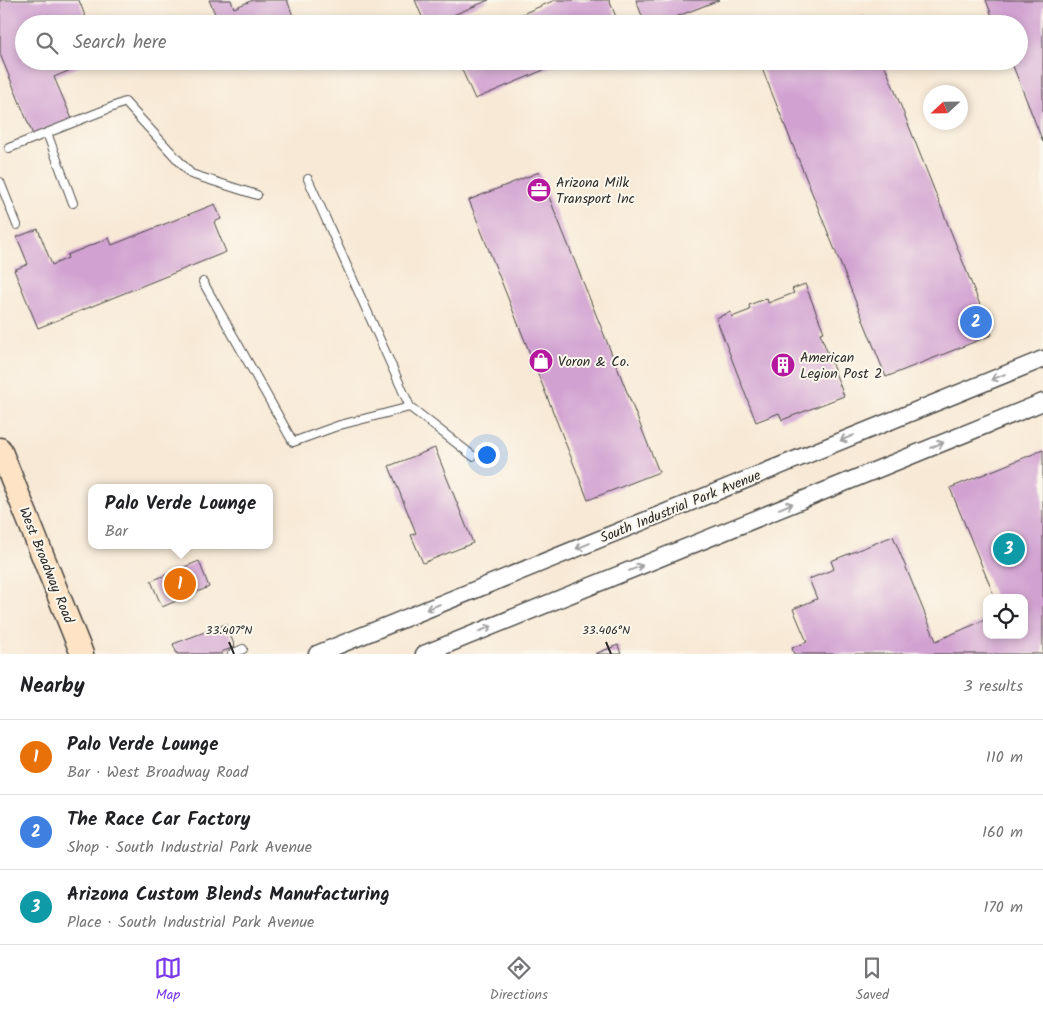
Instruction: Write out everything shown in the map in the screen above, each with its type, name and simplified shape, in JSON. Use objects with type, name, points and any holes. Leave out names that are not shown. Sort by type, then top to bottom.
[{"type":"main road","name":"West Broadway Road","points":[[0,449],[82,654]]},
{"type":"street","name":"South Industrial Park Avenue","points":[[317,654],[1043,359]]},
{"type":"street","points":[[424,654],[1043,402]]},
{"type":"lane","points":[[9,148],[125,102],[191,174],[257,195]]},
{"type":"lane","points":[[47,133],[73,203]]},
{"type":"lane","points":[[308,179],[410,407],[473,456]]},
{"type":"lane","points":[[0,182],[17,225]]},
{"type":"lane","points":[[203,282],[293,442],[340,425],[410,407]]},
{"type":"lane","points":[[232,654],[243,649]]},
{"type":"building","points":[[0,0],[79,0],[85,15],[15,15],[15,70],[71,70],[54,77],[72,119],[33,135],[0,54]]},
{"type":"building","points":[[209,0],[231,0],[234,8],[253,0],[287,0],[293,15],[216,15]]},
{"type":"building","points":[[415,0],[489,0],[453,15],[421,15]]},
{"type":"building","points":[[555,0],[609,0],[615,15],[520,15]]},
{"type":"building","points":[[636,0],[719,0],[681,15],[642,15]]},
{"type":"building","points":[[986,0],[1043,0],[1043,142],[1015,70],[1028,70],[1028,15],[992,15]]},
{"type":"building","points":[[462,70],[544,70],[475,99]]},
{"type":"building","points":[[763,70],[887,70],[992,335],[886,377]]},
{"type":"building","points":[[539,172],[659,472],[588,500],[469,200]]},
{"type":"building","points":[[215,204],[221,219],[214,222],[226,252],[38,328],[14,270],[28,264],[17,237],[38,229],[52,265],[68,258],[67,255],[109,238],[112,245]]},
{"type":"building","name":"American Legion Post 2","points":[[805,284],[824,332],[820,333],[844,396],[782,420],[779,413],[756,422],[716,318],[731,312],[732,317],[750,310],[749,305],[767,298],[768,303],[794,293],[792,289]]},
{"type":"building","points":[[435,448],[473,543],[423,563],[411,535],[416,533],[389,466]]},
{"type":"building","points":[[1043,450],[1043,654],[794,654],[792,648],[807,642],[793,609],[817,599],[809,579],[834,569],[831,561],[893,536],[936,641],[983,621],[983,639],[1028,639],[1028,594],[993,594],[950,488]]},
{"type":"building","points":[[199,561],[209,587],[162,607],[151,581]]},
{"type":"building","points":[[226,624],[235,647],[221,652],[222,654],[177,654],[173,644]]},
{"type":"building","points":[[618,645],[621,654],[595,654]]},
{"type":"place","name":"Arizona Milk Transport Inc","points":[[539,190]]},
{"type":"place","name":"The Race Car Factory","points":[[976,322]]},
{"type":"place","name":"Voron & Co.","points":[[541,361]]},
{"type":"place","name":"American Legion Post 2","points":[[783,365]]},
{"type":"place","name":"Arizona Custom Blends Manufacturing","points":[[1009,549]]},
{"type":"place","name":"Palo Verde Lounge","points":[[180,584]]}]
